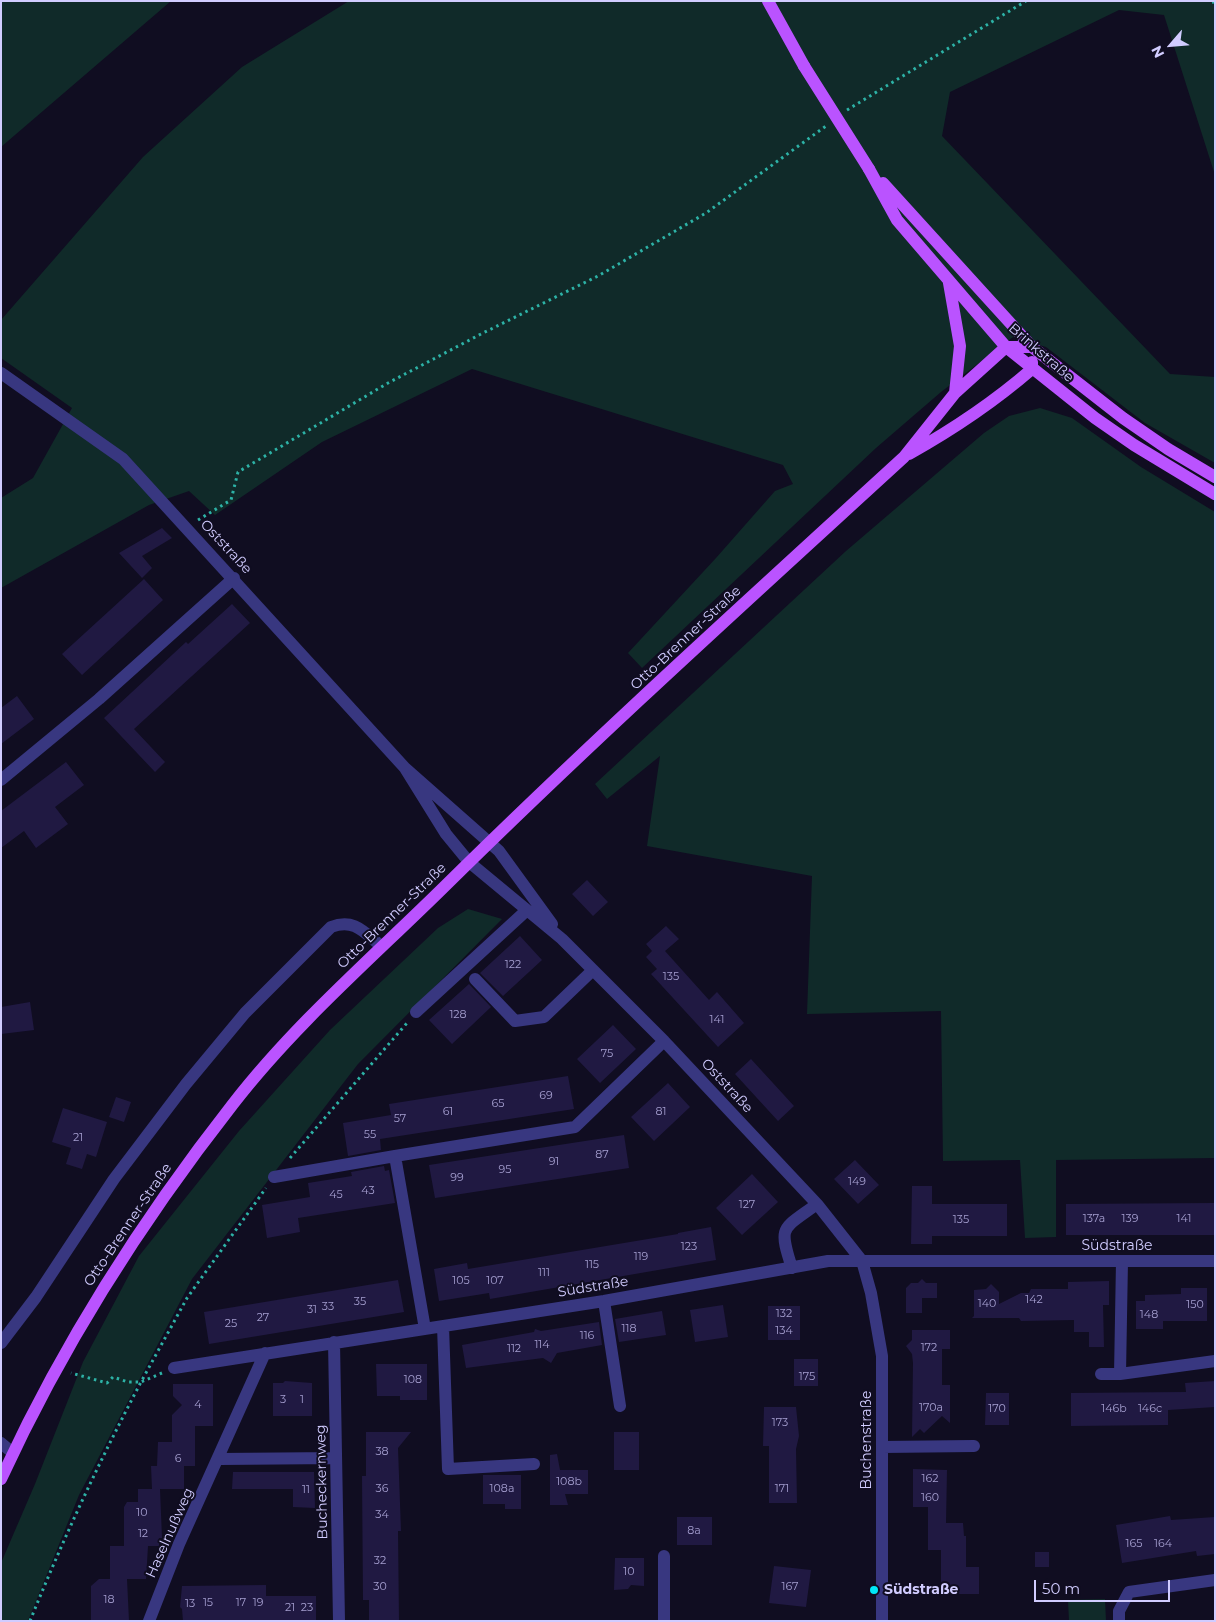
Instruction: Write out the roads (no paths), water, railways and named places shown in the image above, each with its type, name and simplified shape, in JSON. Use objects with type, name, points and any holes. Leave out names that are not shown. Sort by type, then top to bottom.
[{"type":"main road","name":"Brinkstraße","points":[[768,1],[804,66],[869,169],[897,220],[949,283],[1006,347],[1032,369],[1134,445],[1215,494]]},
{"type":"main road","name":"Brinkstraße","points":[[869,169],[1032,347],[1123,418],[1168,449],[1215,477]]},
{"type":"main road","points":[[949,283],[960,346],[954,393]]},
{"type":"main road","points":[[1006,347],[1032,347],[1032,369]]},
{"type":"main road","name":"Otto-Brenner-Straße","points":[[1,1478],[7,1453],[56,1367],[97,1298],[166,1192],[235,1101],[308,1018],[489,841],[904,457],[954,393],[1006,347]]},
{"type":"main road","name":"Otto-Brenner-Straße","points":[[904,457],[940,438],[1032,369]]},
{"type":"street","name":"Oststraße","points":[[1,373],[122,459],[234,578],[405,768],[499,851],[562,939]]},
{"type":"street","points":[[1,780],[99,698],[234,578]]},
{"type":"street","name":"Oststraße","points":[[405,768],[446,834],[469,862],[562,939],[664,1040],[817,1204],[862,1261]]},
{"type":"street","points":[[416,1012],[528,910]]},
{"type":"street","points":[[1,1342],[36,1298],[114,1179],[245,1013],[331,927],[343,922],[354,925],[381,946]]},
{"type":"street","points":[[475,979],[515,1021],[544,1017],[593,970]]},
{"type":"street","points":[[274,1176],[575,1127],[664,1040]]},
{"type":"street","points":[[395,1156],[425,1329]]},
{"type":"street","points":[[792,1268],[783,1240],[786,1229],[817,1204]]},
{"type":"street","name":"Südstraße","points":[[174,1368],[604,1301],[828,1261],[1215,1261]]},
{"type":"street","name":"Buchenstraße","points":[[862,1261],[871,1293],[882,1356],[882,1621]]},
{"type":"street","points":[[1120,1374],[1122,1261]]},
{"type":"street","points":[[604,1301],[620,1406]]},
{"type":"street","points":[[443,1326],[448,1469],[534,1464]]},
{"type":"street","name":"Bucheckernweg","points":[[334,1342],[339,1621]]},
{"type":"street","name":"Haselnußweg","points":[[148,1621],[179,1544],[220,1459],[265,1354]]},
{"type":"street","points":[[1101,1374],[1120,1374],[1215,1361]]},
{"type":"street","points":[[1,1443],[7,1453]]},
{"type":"street","points":[[882,1447],[974,1446]]},
{"type":"street","points":[[220,1459],[336,1458]]},
{"type":"street","points":[[664,1556],[664,1621]]},
{"type":"street","points":[[1119,1621],[1120,1611],[1129,1592],[1215,1580]]},
{"type":"place","name":"Südstraße","points":[[874,1590]]}]
